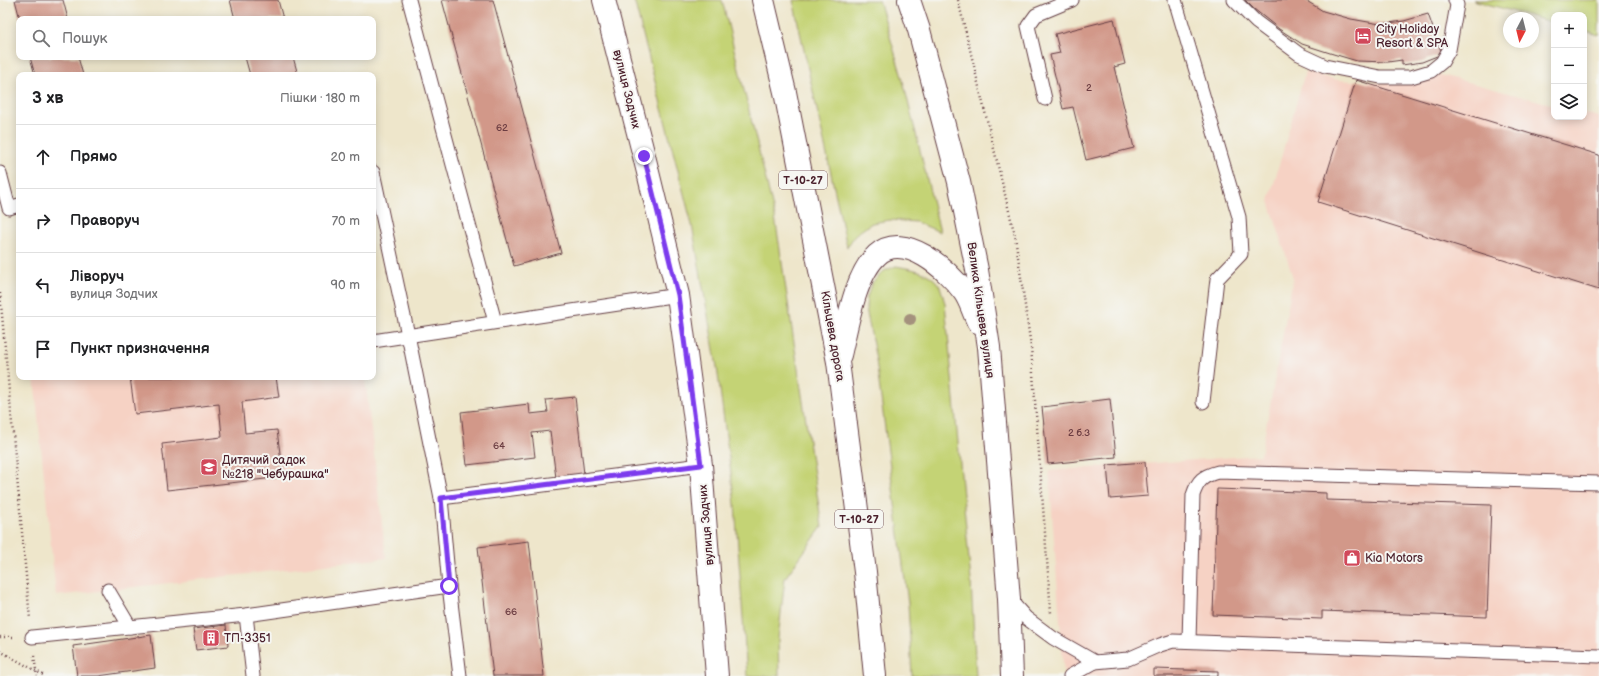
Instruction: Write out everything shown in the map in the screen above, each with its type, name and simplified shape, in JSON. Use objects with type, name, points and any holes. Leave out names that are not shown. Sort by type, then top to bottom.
[{"type":"main road","name":"вулиця Зодчих","points":[[604,0],[678,295],[701,465],[717,676]]},
{"type":"main road","name":"Кільцева дорога","points":[[763,0],[785,92],[838,362],[866,572],[874,676]]},
{"type":"main road","name":"Велика Кільцева вулиця","points":[[909,0],[919,30],[959,182],[977,270],[989,347],[1009,599],[1012,676]]},
{"type":"main road","points":[[838,362],[855,294],[866,269],[877,255],[888,249],[900,247],[913,250],[932,260],[952,277],[964,293],[989,347]]},
{"type":"lane","points":[[409,0],[496,322]]},
{"type":"lane","points":[[1045,99],[1028,26],[1036,15],[1072,0]]},
{"type":"lane","points":[[1175,0],[1239,217],[1241,254],[1217,279],[1203,402]]},
{"type":"lane","points":[[1234,0],[1256,22],[1299,54],[1325,66],[1380,77],[1411,77],[1431,71],[1442,62],[1449,50],[1457,4],[1455,0]]},
{"type":"lane","points":[[0,173],[9,207]]},
{"type":"lane","points":[[376,186],[441,498],[449,586],[460,676]]},
{"type":"lane","points":[[376,340],[678,295]]},
{"type":"lane","points":[[441,498],[701,465]]},
{"type":"lane","points":[[1189,641],[1193,495],[1197,484],[1206,475],[1218,472],[1599,483]]},
{"type":"lane","points":[[32,637],[246,615],[449,586]]},
{"type":"lane","points":[[108,590],[130,627]]},
{"type":"lane","points":[[1009,599],[1026,618],[1053,638],[1095,662]]},
{"type":"lane","points":[[246,615],[253,676]]},
{"type":"lane","points":[[1070,676],[1095,662],[1128,659],[1173,641],[1599,656]]},
{"type":"path","points":[[958,0],[1016,244],[1031,347],[1053,638]]},
{"type":"path","points":[[0,293],[32,637],[37,676]]},
{"type":"path","points":[[0,651],[45,676]]},
{"type":"shaded area","points":[[1305,72],[1338,80],[1400,84],[1441,75],[1551,104],[1551,120],[1587,120],[1587,114],[1599,117],[1599,676],[1064,676],[1049,471],[1261,455],[1293,278],[1269,201]]},
{"type":"shaded area","name":"Дитячий садок №218 \"Чебурашка\"","points":[[34,380],[365,380],[386,558],[56,596]]},
{"type":"green space","points":[[634,0],[722,0],[775,217],[822,527],[785,578],[778,639],[779,676],[747,676],[735,504],[717,367],[692,225]]},
{"type":"green space","points":[[793,0],[879,0],[902,77],[940,232],[916,222],[890,220],[872,223],[856,234],[847,247]]},
{"type":"green space","points":[[1473,0],[1599,0],[1599,35],[1587,32],[1587,12],[1551,12],[1551,22],[1539,19],[1539,12],[1515,12]]},
{"type":"green space","points":[[896,266],[920,271],[935,280],[941,289],[945,303],[971,581],[976,676],[912,676],[908,603],[876,360],[866,308],[867,297],[872,283],[884,271]]},
{"type":"building","points":[[15,0],[63,0],[67,16],[19,16]]},
{"type":"building","points":[[230,0],[278,0],[282,16],[234,16]]},
{"type":"building","points":[[442,0],[493,0],[561,253],[514,266]]},
{"type":"building","name":"City Holiday Resort & SPA","points":[[1245,0],[1305,0],[1323,11],[1351,19],[1380,24],[1404,21],[1428,14],[1442,54],[1422,62],[1402,65],[1402,60],[1388,62],[1357,61],[1302,44],[1279,29]]},
{"type":"building","points":[[1114,19],[1125,64],[1114,67],[1134,148],[1086,160],[1073,107],[1063,109],[1050,55],[1060,53],[1055,34]]},
{"type":"building","points":[[31,60],[79,60],[82,72],[34,72]]},
{"type":"building","points":[[246,60],[294,60],[297,72],[249,72]]},
{"type":"building","points":[[1356,80],[1599,155],[1599,290],[1318,202]]},
{"type":"building","points":[[130,380],[276,380],[279,397],[242,402],[245,433],[277,430],[283,477],[167,490],[162,444],[222,437],[219,404],[135,414]]},
{"type":"building","points":[[575,397],[584,474],[556,478],[550,431],[532,433],[535,457],[467,465],[461,412],[529,404],[530,414],[548,412],[546,400]]},
{"type":"building","points":[[1110,399],[1116,457],[1048,464],[1042,407]]},
{"type":"building","points":[[1145,462],[1148,496],[1110,499],[1107,465]]},
{"type":"building","name":"Kia Motors","points":[[1217,489],[1326,493],[1326,500],[1491,505],[1487,617],[1322,611],[1322,619],[1213,615]]},
{"type":"building","points":[[529,541],[544,676],[493,676],[478,547]]},
{"type":"building","name":"ТП-3351","points":[[226,625],[228,646],[196,650],[193,629]]},
{"type":"building","points":[[151,635],[155,668],[98,676],[77,676],[73,646]]},
{"type":"building","points":[[1154,669],[1218,671],[1218,676],[1154,676]]},
{"type":"place","name":"City Holiday Resort & SPA","points":[[1363,36]]},
{"type":"place","name":"Дитячий садок №218 \"Чебурашка\"","points":[[209,467]]},
{"type":"place","name":"Kia Motors","points":[[1352,558]]},
{"type":"place","name":"ТП-3351","points":[[211,638]]},
{"type":"route","points":[[449,586],[441,498],[701,465],[678,295],[644,156]]}]
